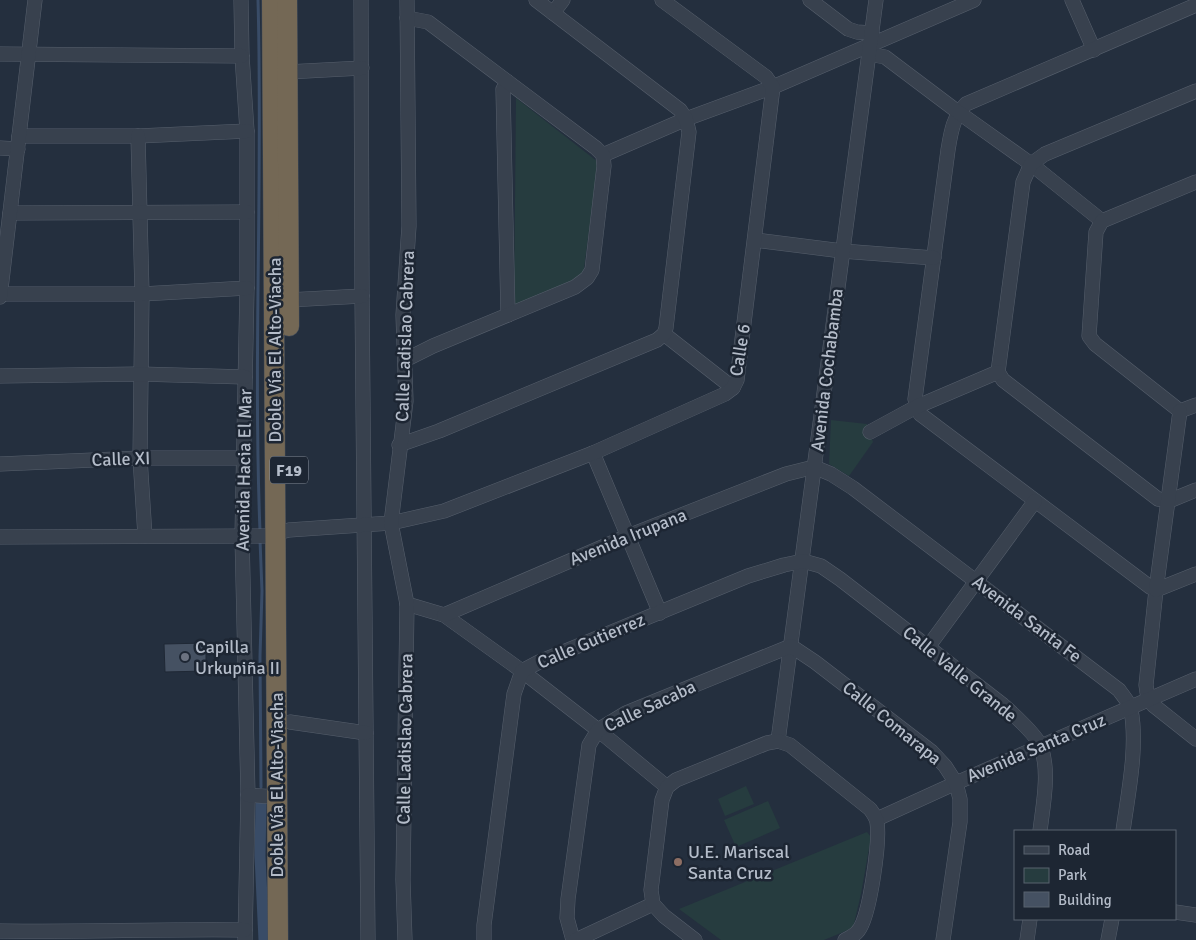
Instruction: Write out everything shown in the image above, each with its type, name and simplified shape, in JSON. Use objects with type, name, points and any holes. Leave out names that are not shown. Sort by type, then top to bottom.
[{"type":"highway","name":"Doble Vía El Alto-Viacha","points":[[272,0],[265,535],[277,797],[278,940]]},
{"type":"highway","name":"Doble Vía El Alto-Viacha","points":[[287,0],[288,300],[265,535],[290,722],[292,940]]},
{"type":"street","points":[[35,0],[10,213],[3,242],[0,295],[142,294],[247,288]]},
{"type":"street","name":"Avenida Hacia El Mar","points":[[241,0],[242,56],[247,131],[247,288],[243,458],[265,535],[248,795],[245,935]]},
{"type":"street","points":[[361,0],[368,940]]},
{"type":"street","name":"Calle Ladislao Cabrera","points":[[405,940],[403,880],[406,604],[391,523],[406,401],[403,315],[409,226],[407,0]]},
{"type":"street","points":[[400,445],[439,431],[657,340],[664,334],[666,328],[689,132],[686,119],[680,110],[536,0]]},
{"type":"street","points":[[553,13],[562,0]]},
{"type":"street","points":[[662,0],[766,77],[773,87]]},
{"type":"street","points":[[810,0],[848,28],[857,32],[885,58],[1030,164],[1102,221]]},
{"type":"street","name":"Avenida Cochabamba","points":[[778,741],[876,0]]},
{"type":"street","points":[[603,155],[686,119],[773,87],[974,0]]},
{"type":"street","points":[[1072,0],[1094,50]]},
{"type":"street","points":[[1196,4],[1094,50],[966,104],[958,112],[948,150],[916,399],[916,407],[920,414],[1150,587],[1156,590],[1196,574]]},
{"type":"street","points":[[405,360],[432,346],[575,287],[587,278],[592,270],[604,166],[603,155],[508,82],[428,22],[407,18]]},
{"type":"street","points":[[0,54],[242,56]]},
{"type":"street","points":[[287,72],[362,68]]},
{"type":"street","points":[[508,82],[503,89],[508,315]]},
{"type":"street","name":"Calle 6","points":[[0,537],[265,535],[364,524],[391,523],[444,511],[593,452],[725,394],[733,388],[737,380],[756,240],[773,87]]},
{"type":"street","points":[[1196,91],[1045,154],[1030,164],[1023,182],[998,372],[1003,380],[1158,499],[1169,501],[1196,490]]},
{"type":"street","points":[[0,148],[18,142],[247,131]]},
{"type":"street","points":[[138,136],[142,294],[140,458],[145,536]]},
{"type":"street","points":[[1180,411],[1095,344],[1089,336],[1096,232],[1102,221],[1196,182]]},
{"type":"street","points":[[10,213],[247,212]]},
{"type":"street","points":[[756,240],[842,251],[934,258]]},
{"type":"street","points":[[288,300],[362,296]]},
{"type":"street","points":[[664,334],[733,388]]},
{"type":"street","points":[[870,432],[916,407],[998,372]]},
{"type":"street","points":[[0,376],[140,374],[245,377]]},
{"type":"street","points":[[1180,411],[1196,404]]},
{"type":"street","points":[[1180,411],[1156,590],[1146,685],[1148,699],[1160,712],[1196,739]]},
{"type":"street","points":[[593,452],[660,612]]},
{"type":"street","name":"Calle XI","points":[[0,464],[140,458],[243,458]]},
{"type":"street","name":"Avenida Irupana","points":[[444,615],[628,536],[740,491],[786,474],[814,467]]},
{"type":"street","name":"Avenida Santa Fe","points":[[814,467],[831,474],[853,488],[1120,690],[1131,708]]},
{"type":"street","points":[[928,647],[975,580],[1035,501]]},
{"type":"street","name":"Calle Gutierrez","points":[[484,940],[484,925],[514,694],[522,671],[539,662],[748,576],[803,560]]},
{"type":"street","name":"Calle Valle Grande","points":[[803,560],[821,566],[834,575],[1003,704],[1026,727],[1041,746]]},
{"type":"street","points":[[406,604],[444,615],[522,671],[667,787]]},
{"type":"street","name":"Calle Sacaba","points":[[575,940],[567,918],[568,899],[589,745],[598,730],[626,713],[791,646]]},
{"type":"street","name":"Calle Comarapa","points":[[791,646],[815,662],[932,752],[945,766],[956,783],[960,800],[960,822],[943,940]]},
{"type":"street","name":"Avenida Santa Cruz","points":[[877,819],[1196,679]]},
{"type":"street","points":[[1123,830],[1132,758],[1131,708]]},
{"type":"street","points":[[290,722],[366,733]]},
{"type":"street","points":[[696,940],[664,916],[652,904],[651,890],[662,800],[667,787],[685,776],[767,743],[778,741],[790,745],[870,809],[877,819],[876,847],[865,916],[858,931],[846,940]]},
{"type":"street","points":[[1040,830],[1045,782],[1041,746]]},
{"type":"street","points":[[248,795],[277,797]]},
{"type":"street","points":[[575,940],[652,904]]},
{"type":"street","points":[[1176,912],[1196,915]]},
{"type":"street","points":[[1027,940],[1030,920]]},
{"type":"street","points":[[1108,940],[1112,920]]},
{"type":"street","points":[[0,931],[71,936],[149,934],[245,935]]},
{"type":"green space","points":[[516,98],[598,162],[583,276],[514,306]]},
{"type":"green space","points":[[831,420],[867,424],[873,442],[849,476],[829,464]]},
{"type":"green space","points":[[746,786],[754,804],[725,816],[718,799]]},
{"type":"green space","points":[[768,801],[780,828],[736,847],[724,820]]},
{"type":"green space","points":[[867,832],[871,837],[853,928],[824,940],[721,940],[679,909]]},
{"type":"building","name":"Capilla Urkupiña II","points":[[206,643],[206,671],[165,672],[164,644]]},
{"type":"waterway","points":[[258,0],[257,398],[260,531]]},
{"type":"waterway","points":[[260,540],[262,591],[260,656],[261,787]]},
{"type":"waterway","points":[[261,804],[260,856],[264,940]]},
{"type":"place","name":"Capilla Urkupiña II","points":[[185,657]]},
{"type":"place","name":"U.E. Mariscal Santa Cruz","points":[[678,862]]}]
